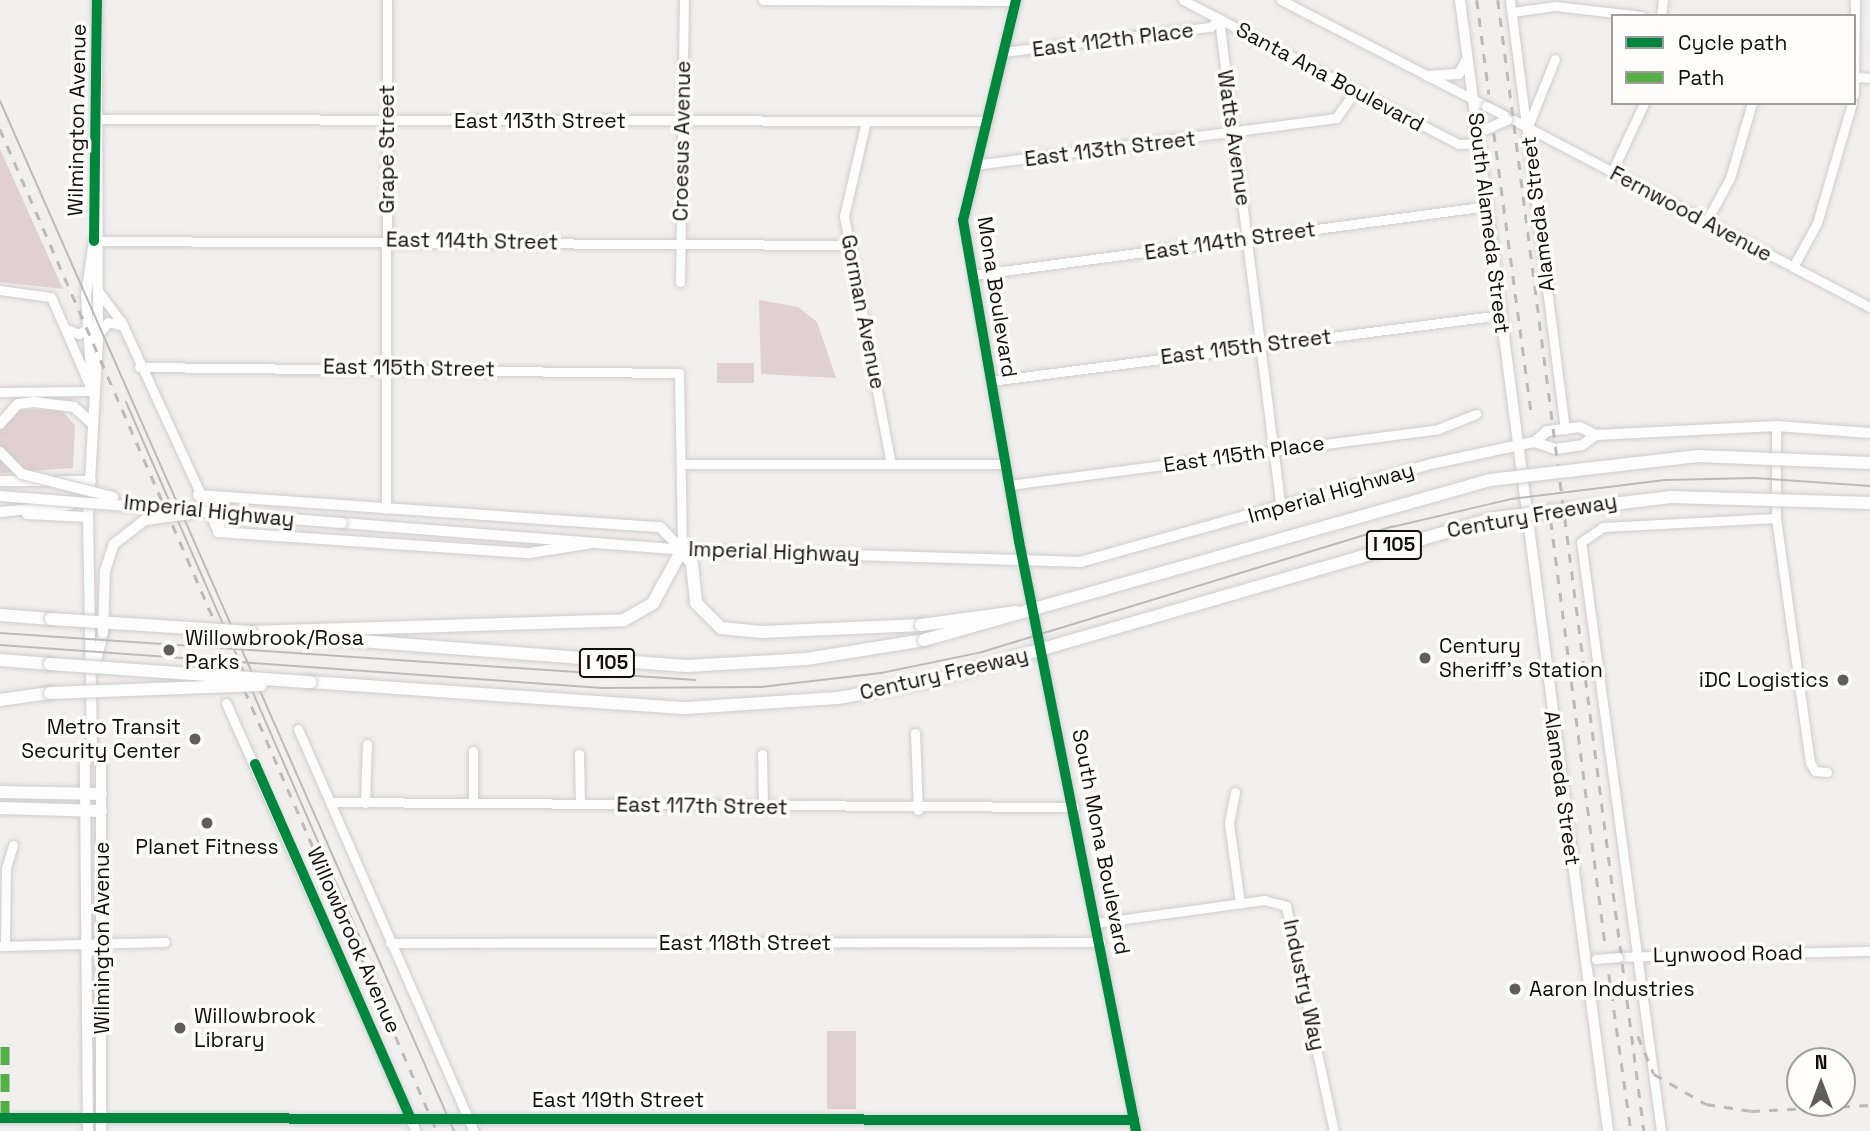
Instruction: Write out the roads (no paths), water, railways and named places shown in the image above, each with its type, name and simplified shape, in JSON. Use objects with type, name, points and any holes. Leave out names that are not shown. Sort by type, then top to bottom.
[{"type":"highway","name":"Century Freeway","points":[[0,615],[251,632],[289,632],[686,666],[806,659],[924,640],[1044,611],[1343,517],[1518,475],[1698,456],[1870,463]]},
{"type":"highway","name":"Century Freeway","points":[[0,660],[686,708],[838,698],[932,681],[1495,518],[1671,497],[1870,503]]},
{"type":"highway","points":[[289,632],[624,620],[653,603],[682,550],[692,564],[696,603],[720,628],[762,632],[920,625],[1044,611]]},
{"type":"highway","points":[[0,699],[50,693],[310,682]]},
{"type":"highway","points":[[0,792],[101,794]]},
{"type":"highway","points":[[0,808],[101,811]]},
{"type":"main road","name":"Wilmington Avenue","points":[[88,1131],[85,794],[92,747],[88,517],[91,503],[92,391],[86,328],[92,245],[97,0]]},
{"type":"main road","name":"South Alameda Street","points":[[1460,0],[1516,445]]},
{"type":"main road","points":[[1428,76],[1459,74],[1468,57]]},
{"type":"main road","points":[[1479,143],[1487,129],[1508,118]]},
{"type":"main road","name":"Wilmington Avenue","points":[[92,245],[98,292],[98,337],[92,391]]},
{"type":"main road","points":[[0,424],[18,404],[34,402],[74,407],[92,424]]},
{"type":"main road","name":"Imperial Highway","points":[[1534,442],[1547,431],[1564,429],[1595,435],[1776,426],[1870,433]]},
{"type":"main road","name":"Imperial Highway","points":[[0,496],[129,502],[208,512],[342,523],[608,540],[682,550],[1100,561],[1281,507],[1516,445],[1534,442],[1555,449],[1583,445],[1595,435]]},
{"type":"main road","name":"Alameda Street","points":[[1516,445],[1591,959],[1608,1131]]},
{"type":"main road","points":[[0,452],[22,474],[65,480],[129,502]]},
{"type":"main road","points":[[0,481],[91,481]]},
{"type":"main road","points":[[198,495],[660,527],[682,550]]},
{"type":"main road","points":[[225,497],[218,532],[529,554],[608,540]]},
{"type":"main road","points":[[0,512],[91,503]]},
{"type":"main road","points":[[0,512],[88,517]]},
{"type":"main road","points":[[91,681],[103,633],[105,571],[120,537],[145,520],[208,512]]},
{"type":"main road","name":"Wilmington Avenue","points":[[92,747],[101,764],[101,1131]]},
{"type":"street","name":"Grape Street","points":[[386,509],[387,0]]},
{"type":"street","name":"Croesus Avenue","points":[[680,282],[684,0]]},
{"type":"street","points":[[763,0],[1016,1]]},
{"type":"street","name":"Santa Ana Boulevard","points":[[1183,0],[1458,144],[1479,143]]},
{"type":"street","points":[[1281,0],[1508,118]]},
{"type":"street","name":"Alameda Street","points":[[1510,0],[1564,429]]},
{"type":"street","name":"Mona Boulevard","points":[[1016,1],[963,215],[1005,464],[1027,561]]},
{"type":"street","points":[[1512,12],[1555,6],[1624,14]]},
{"type":"street","name":"East 112th Place","points":[[1003,52],[1213,27],[1219,19]]},
{"type":"street","name":"Watts Avenue","points":[[1219,19],[1281,507]]},
{"type":"street","points":[[1856,38],[1856,83]]},
{"type":"street","points":[[1528,127],[1555,59]]},
{"type":"street","points":[[1857,77],[1870,78]]},
{"type":"street","name":"East 113th Street","points":[[975,165],[1233,134],[1336,118],[1355,90]]},
{"type":"street","points":[[1612,172],[1643,105]]},
{"type":"street","points":[[1706,222],[1730,178],[1751,105]]},
{"type":"street","points":[[1793,267],[1817,223],[1851,105]]},
{"type":"street","name":"Fernwood Avenue","points":[[1508,118],[1870,307]]},
{"type":"street","name":"East 113th Street","points":[[96,119],[985,121]]},
{"type":"street","name":"Gorman Avenue","points":[[866,121],[845,216],[891,464]]},
{"type":"street","name":"East 114th Street","points":[[973,275],[1488,206]]},
{"type":"street","name":"East 114th Street","points":[[92,245],[387,239],[850,245]]},
{"type":"street","points":[[0,290],[44,292],[57,304],[92,391],[0,392]]},
{"type":"street","points":[[98,292],[123,326],[198,495],[218,532]]},
{"type":"street","name":"East 115th Street","points":[[991,380],[1501,315]]},
{"type":"street","points":[[98,337],[109,321],[123,326]]},
{"type":"street","points":[[66,329],[79,334],[86,328]]},
{"type":"street","name":"East 115th Street","points":[[139,367],[386,367],[679,373],[683,464]]},
{"type":"street","name":"East 115th Place","points":[[1009,485],[1438,429],[1476,414]]},
{"type":"street","points":[[1776,426],[1776,518],[1810,762],[1815,771],[1827,772]]},
{"type":"street","points":[[682,550],[683,464],[1005,464]]},
{"type":"street","points":[[1661,1131],[1581,566],[1584,534],[1629,525],[1776,518]]},
{"type":"street","name":"South Mona Boulevard","points":[[1027,561],[1136,1131]]},
{"type":"street","name":"Willowbrook Avenue","points":[[226,703],[416,1131]]},
{"type":"street","name":"Willowbrook Avenue","points":[[298,729],[474,1131]]},
{"type":"street","points":[[915,733],[918,810]]},
{"type":"street","points":[[365,803],[367,744]]},
{"type":"street","points":[[472,802],[473,751]]},
{"type":"street","points":[[579,754],[580,804]]},
{"type":"street","points":[[762,754],[763,807]]},
{"type":"street","points":[[1235,792],[1229,823],[1240,903]]},
{"type":"street","name":"East 117th Street","points":[[330,802],[918,810],[1074,807]]},
{"type":"street","points":[[13,845],[6,868],[2,946],[165,942]]},
{"type":"street","name":"Industry Way","points":[[1096,923],[1272,899],[1289,911],[1334,1131]]},
{"type":"street","name":"East 118th Street","points":[[390,943],[1100,942]]},
{"type":"street","name":"Lynwood Road","points":[[1591,959],[1634,955],[1870,951]]},
{"type":"street","name":"East 119th Street","points":[[0,1118],[1134,1120]]},
{"type":"tram line","points":[[0,101],[454,1131]]},
{"type":"tram line","points":[[126,402],[388,1002]]},
{"type":"tram line","points":[[0,645],[602,688],[761,687],[881,673],[982,652],[1392,527],[1511,499],[1665,480],[1755,478],[1870,486]]},
{"type":"tram line","points":[[0,633],[695,680]]},
{"type":"railway","points":[[1477,0],[1489,94]]},
{"type":"railway","points":[[1498,0],[1644,1131]]},
{"type":"railway","points":[[0,129],[437,1131]]},
{"type":"railway","points":[[1494,133],[1532,416]]},
{"type":"railway","points":[[1551,521],[1605,943]]},
{"type":"railway","points":[[1609,974],[1631,1131]]},
{"type":"railway","points":[[1638,1036],[1654,1074],[1706,1104],[1751,1111],[1870,1105]]},
{"type":"place","name":"Willowbrook/Rosa Parks","points":[[169,650]]},
{"type":"place","name":"Century Sheriff's Station","points":[[1425,658]]},
{"type":"place","name":"iDC Logistics","points":[[1843,680]]},
{"type":"place","name":"Metro Transit Security Center","points":[[195,739]]},
{"type":"place","name":"Planet Fitness","points":[[207,823]]},
{"type":"place","name":"Aaron Industries","points":[[1515,989]]},
{"type":"place","name":"Willowbrook Library","points":[[180,1028]]}]
